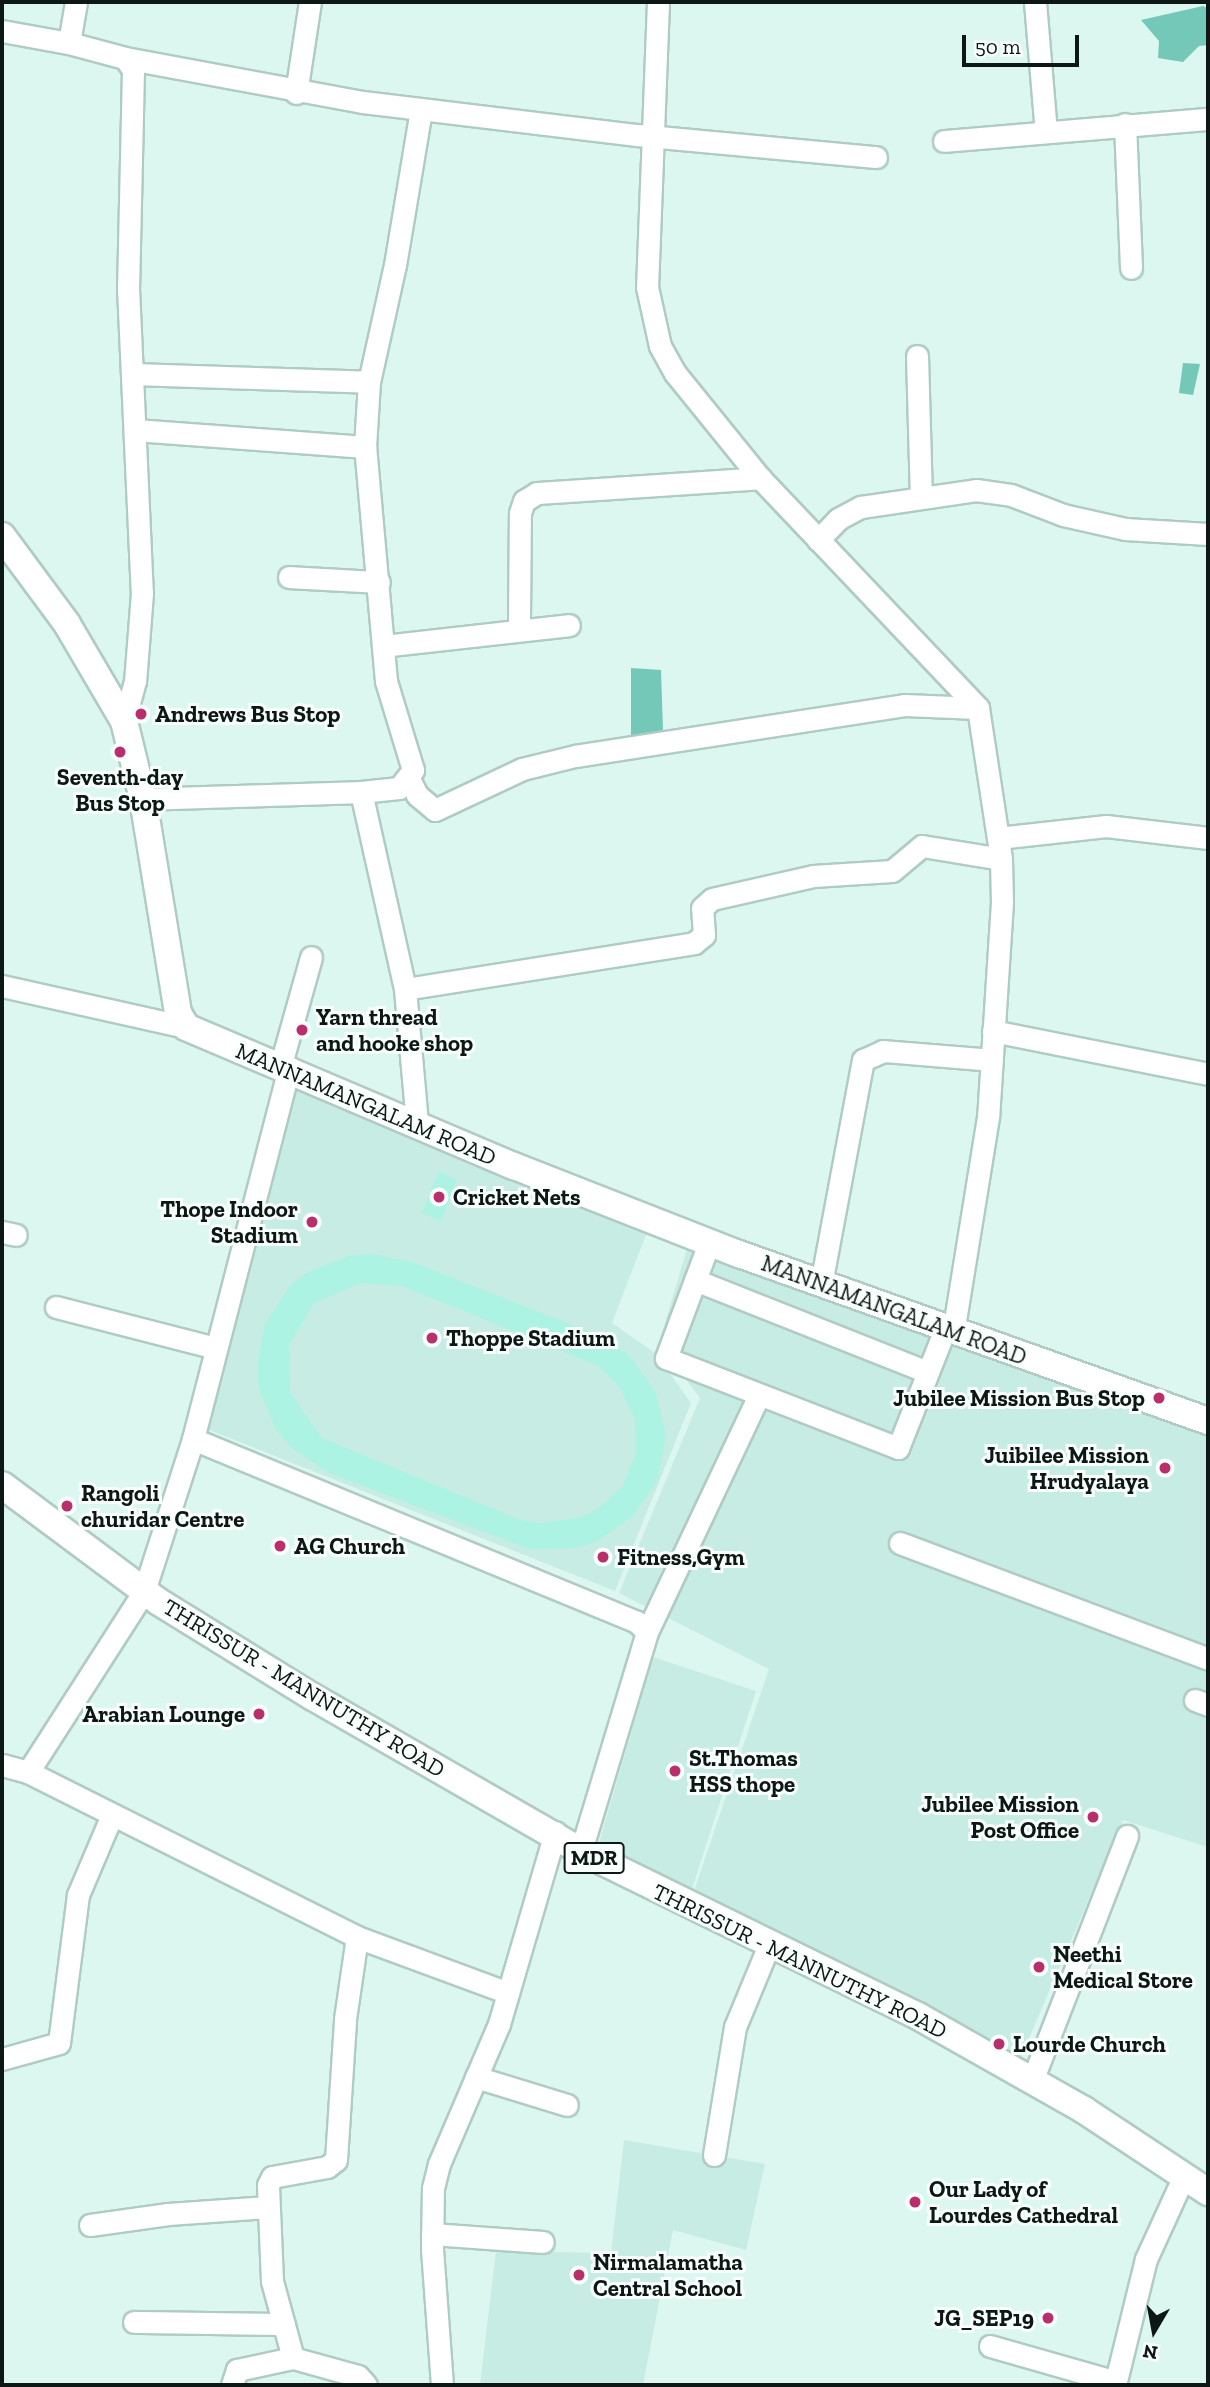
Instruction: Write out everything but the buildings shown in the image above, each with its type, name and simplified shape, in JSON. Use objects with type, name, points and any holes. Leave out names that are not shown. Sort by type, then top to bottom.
[{"type":"main road","points":[[2,536],[67,624],[124,721],[143,799],[178,1013],[186,1027]]},
{"type":"main road","name":"MANNAMANGALAM ROAD","points":[[186,1027],[204,1038],[285,1065],[417,1123],[709,1243],[1208,1421]]},
{"type":"main road","name":"THRISSUR - MANNUTHY ROAD","points":[[2,1485],[144,1591],[313,1698],[555,1832],[581,1851],[918,2016],[1032,2081],[1208,2192]]},
{"type":"street","points":[[69,43],[76,2]]},
{"type":"street","points":[[296,93],[310,2]]},
{"type":"street","points":[[658,2],[656,137],[648,206],[647,287],[660,346],[676,373],[761,478],[978,708],[999,848],[992,1060],[975,1213],[949,1330],[927,1372],[898,1448],[666,1358],[709,1243]]},
{"type":"street","points":[[1035,2],[1046,132]]},
{"type":"street","points":[[2,31],[296,93],[656,137],[876,157]]},
{"type":"street","points":[[124,721],[135,681],[142,593],[128,153],[134,82],[125,58]]},
{"type":"street","points":[[143,799],[361,792],[399,788],[410,779],[413,770],[386,681],[365,447],[369,382],[395,265],[421,109]]},
{"type":"street","points":[[944,141],[1208,119]]},
{"type":"street","points":[[1125,124],[1131,268]]},
{"type":"street","points":[[918,356],[921,496]]},
{"type":"street","points":[[133,374],[369,382]]},
{"type":"street","points":[[135,430],[365,447]]},
{"type":"street","points":[[519,620],[520,513],[524,501],[537,493],[761,478]]},
{"type":"street","points":[[818,540],[838,519],[861,507],[921,496],[976,490],[1011,495],[1063,515],[1125,529],[1208,534]]},
{"type":"street","points":[[289,577],[379,582]]},
{"type":"street","points":[[383,646],[569,625]]},
{"type":"street","points":[[410,779],[417,795],[435,810],[522,769],[575,756],[870,709],[904,705],[978,708]]},
{"type":"street","points":[[361,792],[405,989],[417,1123]]},
{"type":"street","points":[[405,989],[694,943],[704,935],[702,908],[712,899],[813,876],[892,871],[922,846],[999,848],[1107,826],[1208,838]]},
{"type":"street","points":[[27,1772],[144,1591],[193,1439],[311,957]]},
{"type":"street","points":[[2,986],[186,1027]]},
{"type":"street","points":[[993,1031],[1208,1074]]},
{"type":"street","points":[[821,1284],[863,1060],[883,1051],[992,1060]]},
{"type":"street","points":[[695,1280],[927,1372]]},
{"type":"street","points":[[56,1307],[216,1348]]},
{"type":"street","points":[[581,1851],[647,1632],[759,1395]]},
{"type":"street","points":[[193,1439],[637,1622],[647,1632]]},
{"type":"street","points":[[900,1543],[1208,1659]]},
{"type":"street","points":[[2,1765],[27,1772],[357,1937],[508,1993]]},
{"type":"street","points":[[2,2059],[59,2043],[78,1895],[112,1815]]},
{"type":"street","points":[[442,2385],[432,2234],[439,2164],[508,1993],[555,1832]]},
{"type":"street","points":[[1032,2081],[1127,1836]]},
{"type":"street","points":[[293,2358],[272,2281],[268,2207],[272,2177],[327,2167],[336,2160],[345,2019],[357,1937]]},
{"type":"street","points":[[714,2155],[735,2027],[769,1945]]},
{"type":"street","points":[[476,2077],[567,2105]]},
{"type":"street","points":[[990,2346],[1116,2384],[1146,2259],[1184,2176]]},
{"type":"street","points":[[90,2225],[168,2214],[268,2207]]},
{"type":"street","points":[[432,2234],[543,2242]]},
{"type":"street","points":[[134,2322],[284,2324]]},
{"type":"street","points":[[232,2385],[237,2370],[293,2358],[347,2372],[366,2385]]},
{"type":"shaded area","points":[[1203,6],[1208,8],[1208,45],[1199,46],[1183,62],[1158,58],[1159,41],[1141,20]]},
{"type":"shaded area","points":[[1183,363],[1200,364],[1193,395],[1179,393]]},
{"type":"shaded area","points":[[631,668],[661,670],[663,731],[631,736]]},
{"type":"shaded area","name":"Thoppe Stadium","points":[[295,1081],[468,1164],[647,1232],[612,1323],[655,1353],[691,1403],[615,1591],[207,1429]]},
{"type":"shaded area","name":"Cricket Nets","points":[[438,1172],[457,1180],[441,1221],[422,1213]]},
{"type":"shaded area","points":[[687,1249],[1208,1434],[1208,1847],[1123,1820],[1020,2059],[693,1894],[769,1669],[619,1593],[700,1398],[659,1343]]},
{"type":"shaded area","points":[[372,1254],[412,1262],[593,1333],[629,1355],[655,1391],[666,1435],[658,1479],[633,1516],[596,1542],[574,1548],[530,1549],[329,1473],[291,1447],[276,1430],[259,1389],[257,1367],[265,1324],[289,1287],[306,1273],[348,1256]],"holes":[[[361,1283],[402,1286],[599,1366],[619,1386],[635,1419],[636,1454],[622,1487],[595,1511],[578,1518],[541,1523],[520,1520],[322,1438],[290,1393],[289,1345],[314,1303]]]},
{"type":"shaded area","name":"St.Thomas HSS thope","points":[[653,1657],[756,1691],[691,1892],[597,1850]]},
{"type":"shaded area","name":"Nirmalamatha Central School","points":[[624,2140],[765,2164],[746,2250],[673,2230],[643,2385],[480,2385],[496,2251],[611,2253]]},
{"type":"place","name":"Andrews Bus Stop","points":[[141,714]]},
{"type":"place","name":"Seventh-day Bus Stop","points":[[120,752]]},
{"type":"place","name":"Yarn thread and hooke shop","points":[[302,1030]]},
{"type":"place","name":"Cricket Nets","points":[[439,1197]]},
{"type":"place","name":"Thope Indoor Stadium","points":[[312,1222]]},
{"type":"place","name":"Thoppe Stadium","points":[[432,1338]]},
{"type":"place","name":"Jubilee Mission Bus Stop","points":[[1159,1398]]},
{"type":"place","name":"Juibilee Mission Hrudyalaya","points":[[1165,1468]]},
{"type":"place","name":"Rangoli churidar Centre","points":[[67,1506]]},
{"type":"place","name":"AG Church","points":[[280,1546]]},
{"type":"place","name":"Fitness,Gym","points":[[603,1557]]},
{"type":"place","name":"Arabian Lounge","points":[[259,1714]]},
{"type":"place","name":"St.Thomas HSS thope","points":[[675,1771]]},
{"type":"place","name":"Jubilee Mission Post Office","points":[[1093,1817]]},
{"type":"place","name":"Neethi Medical Store","points":[[1039,1967]]},
{"type":"place","name":"Lourde Church","points":[[999,2044]]},
{"type":"place","name":"Our Lady of Lourdes Cathedral","points":[[915,2202]]},
{"type":"place","name":"Nirmalamatha Central School","points":[[579,2275]]},
{"type":"place","name":"JG_SEP19","points":[[1048,2318]]}]
